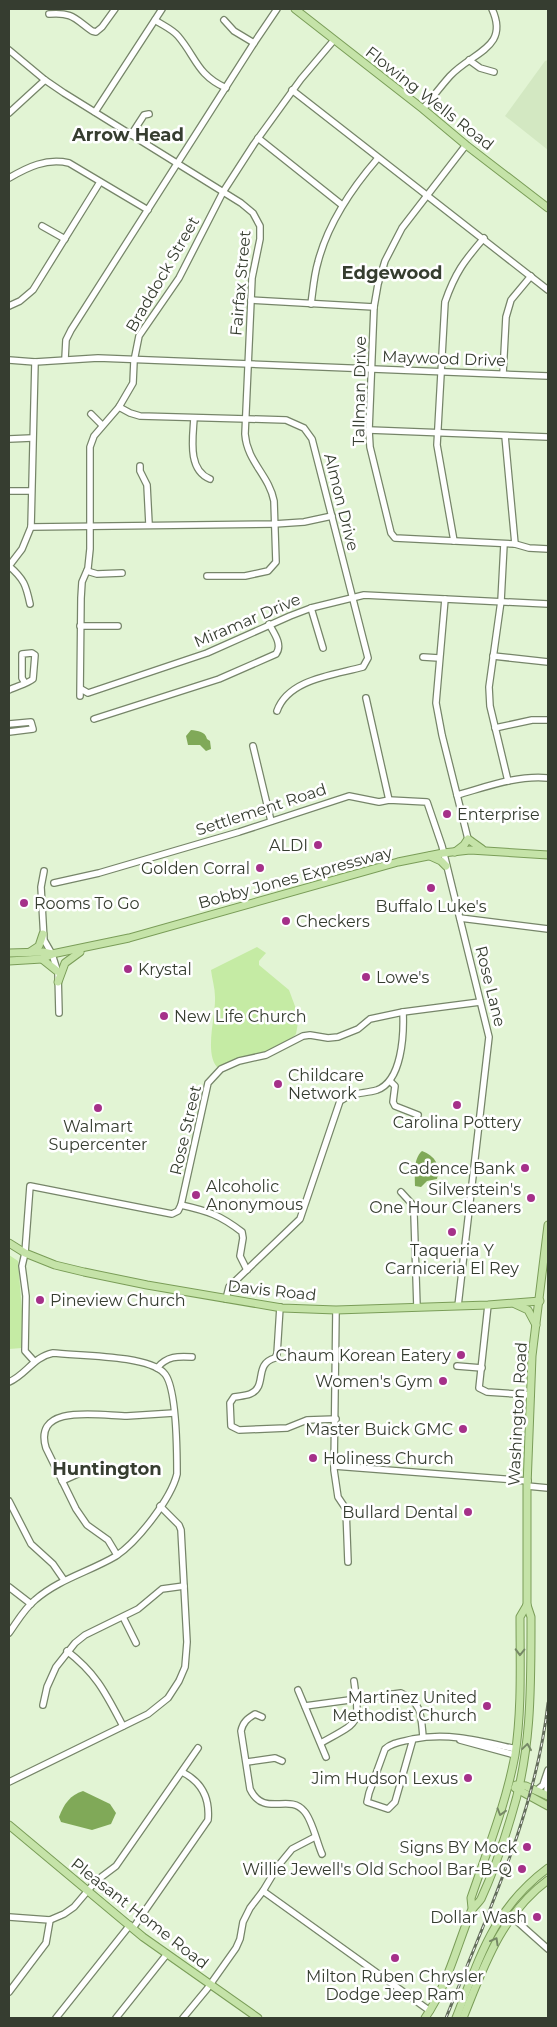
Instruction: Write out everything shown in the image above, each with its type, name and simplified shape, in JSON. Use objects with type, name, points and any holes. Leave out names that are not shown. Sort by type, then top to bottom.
[{"type":"main road","name":"Flowing Wells Road","points":[[295,9],[548,208]]},
{"type":"main road","points":[[454,852],[464,845],[468,839],[483,850]]},
{"type":"main road","name":"Bobby Jones Expressway","points":[[9,961],[42,959],[52,954],[85,949],[394,864],[443,853],[483,850],[548,855]]},
{"type":"main road","points":[[430,856],[441,861],[446,866]]},
{"type":"main road","points":[[29,953],[39,946],[43,934]]},
{"type":"main road","points":[[58,982],[65,963],[85,949]]},
{"type":"main road","name":"Bobby Jones Expressway","points":[[9,953],[43,952],[52,954]]},
{"type":"main road","points":[[42,959],[57,971]]},
{"type":"main road","name":"Washington Road","points":[[472,1908],[480,1901],[512,1815],[524,1768],[531,1708],[531,1617],[527,1605],[527,1483],[532,1356],[548,1225]]},
{"type":"main road","name":"Davis Road","points":[[9,1243],[25,1253],[55,1265],[84,1272],[280,1308],[336,1310],[488,1305],[540,1301]]},
{"type":"main road","points":[[513,1303],[528,1310],[536,1325]]},
{"type":"main road","name":"Washington Road","points":[[425,2018],[448,1975],[472,1908],[471,1898],[499,1818],[508,1784],[515,1752],[519,1709],[520,1617],[527,1605]]},
{"type":"main road","points":[[524,1768],[526,1781],[548,1796]]},
{"type":"main road","points":[[508,1784],[519,1788],[537,1790]]},
{"type":"main road","points":[[519,1788],[548,1806]]},
{"type":"main road","points":[[512,1815],[522,1800],[539,1802]]},
{"type":"main road","name":"Pleasant Home Road","points":[[9,1825],[131,1927],[258,2018]]},
{"type":"main road","points":[[456,2018],[491,1932],[513,1900],[548,1868]]},
{"type":"main road","points":[[536,1878],[542,1885]]},
{"type":"main road","points":[[463,2018],[491,1949],[511,1916],[548,1880]]},
{"type":"street","points":[[50,14],[68,14],[96,32],[115,9]]},
{"type":"street","points":[[95,112],[162,9]]},
{"type":"street","points":[[65,359],[66,340],[71,330],[277,9]]},
{"type":"street","points":[[423,109],[450,75],[493,43],[496,35],[497,19],[492,9]]},
{"type":"street","points":[[155,20],[176,34],[202,73],[216,84],[226,88]]},
{"type":"street","points":[[224,20],[234,31],[254,43]]},
{"type":"street","name":"Braddock Street","points":[[80,696],[82,582],[87,571],[90,549],[90,446],[94,436],[119,407],[133,383],[134,361],[139,336],[191,257],[223,192],[292,90],[334,40]]},
{"type":"street","name":"Fairfax Street","points":[[9,50],[45,80],[223,192],[253,213],[260,226],[260,239],[252,278],[246,419],[247,449],[272,491],[276,562],[268,571],[245,576],[208,576]]},
{"type":"street","points":[[469,60],[480,68],[494,72]]},
{"type":"street","points":[[9,113],[45,80]]},
{"type":"street","points":[[292,90],[378,158],[428,194],[548,290]]},
{"type":"street","points":[[131,135],[144,115],[149,114]]},
{"type":"street","points":[[258,138],[342,205]]},
{"type":"street","name":"Tallman Drive","points":[[466,145],[402,228],[388,253],[379,278],[374,307],[370,447],[391,533],[395,538],[515,544],[522,547],[548,549]]},
{"type":"street","points":[[311,304],[318,262],[328,234],[342,205],[378,158]]},
{"type":"street","points":[[9,178],[44,162],[57,160],[69,163],[148,210]]},
{"type":"street","points":[[9,306],[20,301],[33,290],[100,182]]},
{"type":"street","points":[[42,226],[65,239]]},
{"type":"street","points":[[454,541],[437,445],[445,302],[461,264],[484,238]]},
{"type":"street","points":[[503,374],[506,317],[511,300],[531,276]]},
{"type":"street","points":[[251,300],[374,307]]},
{"type":"street","name":"Maywood Drive","points":[[9,360],[35,362],[98,358],[134,361],[248,363],[548,376]]},
{"type":"street","points":[[30,604],[26,586],[21,577],[9,566],[22,550],[31,527],[30,490],[35,362]]},
{"type":"street","name":"Almon Drive","points":[[119,407],[140,416],[286,420],[299,424],[307,431],[313,444],[368,658],[363,667],[298,685],[287,694],[277,711]]},
{"type":"street","points":[[91,414],[102,425]]},
{"type":"street","points":[[194,418],[193,452],[195,464],[203,477],[210,480]]},
{"type":"street","points":[[369,430],[548,437]]},
{"type":"street","points":[[505,436],[515,544]]},
{"type":"street","points":[[9,439],[32,438]]},
{"type":"street","points":[[140,466],[140,471],[147,485],[148,524]]},
{"type":"street","points":[[9,491],[30,490]]},
{"type":"street","points":[[31,527],[148,524],[274,524],[304,522],[332,516]]},
{"type":"street","points":[[504,544],[501,601],[489,687],[490,706],[508,781]]},
{"type":"street","points":[[87,571],[96,574],[122,573]]},
{"type":"street","name":"Miramar Drive","points":[[81,689],[88,693],[207,653],[270,624],[311,608],[353,598],[364,596],[548,604]]},
{"type":"street","points":[[445,599],[436,703],[442,736],[468,839]]},
{"type":"street","points":[[311,608],[322,648]]},
{"type":"street","points":[[94,719],[219,679],[276,654],[279,644],[270,624]]},
{"type":"street","points":[[80,626],[118,626]]},
{"type":"street","points":[[9,690],[25,683],[34,679],[35,655],[26,652],[22,654],[22,678],[25,683]]},
{"type":"street","points":[[493,656],[548,662]]},
{"type":"street","points":[[423,657],[439,658]]},
{"type":"street","points":[[366,698],[389,800]]},
{"type":"street","points":[[495,728],[532,720],[548,720]]},
{"type":"street","points":[[9,724],[31,722],[33,729],[31,731],[9,732]]},
{"type":"street","points":[[253,746],[271,821]]},
{"type":"street","points":[[457,795],[508,781],[535,777],[548,778]]},
{"type":"street","name":"Settlement Road","points":[[54,883],[99,873],[349,796],[379,802],[389,800],[427,802],[443,853]]},
{"type":"street","name":"Rose Lane","points":[[443,853],[489,1032],[458,1306]]},
{"type":"street","points":[[44,871],[41,887],[43,934],[57,971],[59,1013]]},
{"type":"street","points":[[460,918],[548,929]]},
{"type":"street","name":"Rose Street","points":[[181,1205],[208,1083],[217,1072],[239,1061],[266,1055],[278,1050],[303,1036],[338,1037],[358,1029],[367,1020],[402,1012],[480,1002]]},
{"type":"street","points":[[226,1299],[229,1287],[300,1218],[340,1101],[348,1095],[377,1090],[390,1081],[401,1052],[404,1028],[402,1012]]},
{"type":"street","points":[[390,1081],[395,1086],[393,1102],[395,1106],[418,1115]]},
{"type":"street","points":[[34,1361],[25,1351],[26,1296],[22,1266],[25,1253],[30,1186],[116,1201],[172,1214],[178,1211],[181,1205],[215,1214],[242,1232],[240,1256],[247,1270]]},
{"type":"street","points":[[401,1192],[412,1204],[414,1214],[417,1306]]},
{"type":"street","points":[[488,1305],[479,1388],[482,1391],[493,1393],[531,1395]]},
{"type":"street","points":[[280,1308],[277,1354],[275,1358],[267,1360],[263,1365],[256,1391],[248,1395],[234,1397],[230,1403],[230,1426],[240,1430],[287,1428],[307,1420],[336,1419]]},
{"type":"street","points":[[336,1310],[334,1466],[338,1497],[346,1509],[348,1562]]},
{"type":"street","points":[[9,1382],[14,1380],[34,1361],[44,1355],[53,1353],[134,1360],[154,1365],[164,1373],[170,1382],[174,1413],[177,1474],[174,1485],[140,1533],[117,1554],[64,1580],[31,1604],[9,1633]]},
{"type":"street","points":[[157,1368],[161,1363],[176,1356],[192,1357]]},
{"type":"street","points":[[457,1366],[482,1368]]},
{"type":"street","points":[[117,1554],[108,1540],[87,1525],[76,1509],[44,1440],[48,1426],[56,1419],[68,1414],[127,1416],[174,1413]]},
{"type":"street","points":[[334,1466],[527,1483],[548,1488]]},
{"type":"street","points":[[62,1481],[82,1472],[120,1470]]},
{"type":"street","points":[[9,1501],[31,1544],[53,1564],[64,1580]]},
{"type":"street","points":[[9,1782],[154,1710],[168,1698],[179,1681],[185,1667],[187,1642],[181,1530],[179,1524],[160,1506]]},
{"type":"street","points":[[43,1705],[47,1687],[56,1667],[67,1651],[85,1635],[145,1604],[162,1589],[184,1586]]},
{"type":"street","points":[[9,1587],[31,1604]]},
{"type":"street","points":[[123,1617],[136,1643]]},
{"type":"street","points":[[67,1651],[94,1674],[123,1726]]},
{"type":"street","points":[[321,1742],[352,1725],[358,1713],[354,1681]]},
{"type":"street","points":[[298,1690],[326,1757]]},
{"type":"street","points":[[305,1706],[401,1693],[411,1698],[418,1706],[422,1719],[423,1737]]},
{"type":"street","points":[[262,1717],[255,1714],[243,1723],[241,1731],[250,1789],[254,1798],[261,1803],[297,1805],[305,1811],[322,1854]]},
{"type":"street","points":[[413,1739],[395,1802],[388,1809],[367,1802],[384,1749],[398,1742],[413,1739],[423,1737],[443,1735],[469,1739],[515,1752]]},
{"type":"street","points":[[9,1917],[50,1920],[68,1912],[96,1881],[116,1866],[198,1748]]},
{"type":"street","points":[[247,1762],[275,1758],[282,1761]]},
{"type":"street","points":[[537,1790],[543,1785],[548,1770]]},
{"type":"street","points":[[56,2018],[131,1927],[208,1820],[209,1809],[206,1796],[192,1777],[182,1772]]},
{"type":"street","points":[[548,1782],[546,1790],[548,1796]]},
{"type":"street","points":[[184,2018],[236,1948],[240,1939],[243,1922],[250,1908],[264,1891],[278,1866],[292,1849],[315,1837]]},
{"type":"street","points":[[264,1891],[430,2011]]},
{"type":"street","points":[[511,1916],[548,1949]]},
{"type":"street","points":[[9,1992],[46,1943],[50,1920]]},
{"type":"street","points":[[116,2018],[167,1954]]},
{"type":"shaded area","points":[[548,60],[548,150],[505,116],[545,61]]},
{"type":"shaded area","points":[[191,730],[205,734],[210,741],[211,749],[206,751],[200,745],[188,745],[186,736]]},
{"type":"shaded area","points":[[257,947],[266,953],[259,961],[259,965],[289,990],[299,1017],[296,1034],[289,1041],[273,1049],[240,1059],[219,1069],[214,1063],[211,1046],[215,990],[211,970]]},
{"type":"shaded area","points":[[422,1151],[434,1158],[438,1174],[437,1179],[427,1181],[421,1187],[415,1186],[415,1172],[417,1158]]},
{"type":"shaded area","points":[[9,1255],[18,1261],[23,1324],[22,1348],[9,1349]]},
{"type":"shaded area","points":[[83,1791],[110,1804],[116,1813],[111,1824],[92,1830],[61,1822],[59,1817],[65,1804],[74,1795]]},
{"type":"railway","points":[[446,2018],[493,1903],[521,1824],[542,1744],[548,1703]]},
{"type":"place","name":"Enterprise","points":[[447,814]]},
{"type":"place","name":"ALDI","points":[[318,845]]},
{"type":"place","name":"Golden Corral","points":[[260,868]]},
{"type":"place","name":"Buffalo Luke's","points":[[431,888]]},
{"type":"place","name":"Rooms To Go","points":[[24,903]]},
{"type":"place","name":"Checkers","points":[[286,921]]},
{"type":"place","name":"Krystal","points":[[128,969]]},
{"type":"place","name":"Lowe's","points":[[366,977]]},
{"type":"place","name":"New Life Church","points":[[164,1016]]},
{"type":"place","name":"Childcare Network","points":[[278,1084]]},
{"type":"place","name":"Carolina Pottery","points":[[457,1105]]},
{"type":"place","name":"Walmart Supercenter","points":[[98,1108]]},
{"type":"place","name":"Cadence Bank","points":[[525,1168]]},
{"type":"place","name":"Alcoholic Anonymous","points":[[196,1195]]},
{"type":"place","name":"Silverstein's One Hour Cleaners","points":[[531,1198]]},
{"type":"place","name":"Taqueria Y Carniceria El Rey","points":[[452,1232]]},
{"type":"place","name":"Pineview Church","points":[[40,1300]]},
{"type":"place","name":"Chaum Korean Eatery","points":[[461,1355]]},
{"type":"place","name":"Women's Gym","points":[[443,1381]]},
{"type":"place","name":"Master Buick GMC","points":[[463,1429]]},
{"type":"place","name":"Holiness Church","points":[[313,1458]]},
{"type":"place","name":"Bullard Dental","points":[[468,1512]]},
{"type":"place","name":"Martinez United Methodist Church","points":[[487,1706]]},
{"type":"place","name":"Jim Hudson Lexus","points":[[468,1778]]},
{"type":"place","name":"Signs BY Mock","points":[[527,1847]]},
{"type":"place","name":"Willie Jewell's Old School Bar-B-Q","points":[[522,1869]]},
{"type":"place","name":"Dollar Wash","points":[[537,1917]]},
{"type":"place","name":"Milton Ruben Chrysler Dodge Jeep Ram","points":[[395,1958]]},
{"type":"district","name":"Arrow Head","points":[[128,135]]},
{"type":"district","name":"Edgewood","points":[[392,273]]},
{"type":"district","name":"Huntington","points":[[107,1469]]}]
